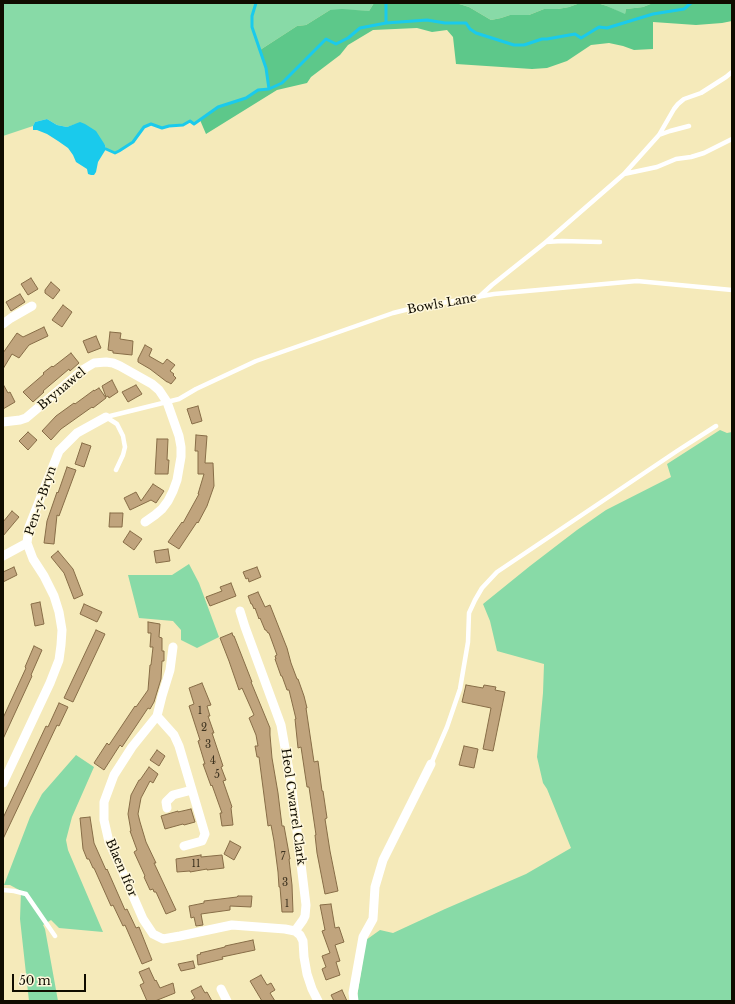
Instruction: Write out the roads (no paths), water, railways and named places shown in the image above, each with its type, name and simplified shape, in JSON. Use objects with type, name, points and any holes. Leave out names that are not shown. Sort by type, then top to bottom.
[{"type":"street","points":[[3,324],[32,306]]},
{"type":"street","name":"Brynawel","points":[[3,422],[26,418],[84,369],[100,362],[113,363],[152,384],[168,402],[179,436],[181,447],[180,467],[177,480],[168,501],[162,509],[145,522]]},
{"type":"street","name":"Pen-y-Bryn","points":[[3,783],[50,682],[59,660],[61,645],[62,630],[54,596],[33,559],[27,543],[29,527],[59,451],[77,433],[106,417]]},
{"type":"street","points":[[3,556],[27,543]]},
{"type":"street","name":"Heol Cwarrel Clark","points":[[240,611],[281,725],[291,782],[306,906],[305,916],[300,925],[294,931]]},
{"type":"street","name":"Blaen Ifor","points":[[173,647],[170,670],[158,716],[132,747],[114,775],[104,802],[104,820],[108,842],[143,919],[153,934],[163,939],[232,925],[285,928],[294,931]]},
{"type":"street","points":[[158,716],[174,735],[179,746],[205,834],[202,841],[184,846]]},
{"type":"street","points":[[354,1001],[353,993],[363,937],[373,919],[376,887],[383,860],[431,764]]},
{"type":"street","points":[[167,808],[166,802],[173,795],[192,790]]},
{"type":"street","points":[[294,931],[300,935],[303,941],[306,974],[318,1001]]},
{"type":"street","points":[[221,988],[228,1001]]},
{"type":"lane","points":[[479,297],[492,284],[546,242],[624,174],[659,135],[678,104],[684,99],[701,93],[726,78],[732,72]]},
{"type":"lane","points":[[659,135],[670,130],[689,126]]},
{"type":"lane","points":[[624,174],[657,167],[676,159],[704,153],[732,139]]},
{"type":"lane","points":[[546,242],[600,242]]},
{"type":"lane","name":"Bowls Lane","points":[[106,417],[168,402],[256,361],[393,313],[412,308],[494,294],[637,281],[732,290]]},
{"type":"lane","points":[[106,417],[117,424],[123,436],[125,447],[116,470]]},
{"type":"lane","points":[[431,764],[447,727],[460,689],[468,642],[469,613],[482,588],[497,572],[716,426]]},
{"type":"lane","points":[[3,890],[26,894],[55,936]]},
{"type":"water","points":[[47,119],[57,125],[67,127],[80,122],[96,131],[106,149],[98,162],[94,175],[88,174],[87,169],[76,162],[68,148],[47,134],[33,130],[35,122]]},
{"type":"waterway","points":[[256,3],[252,16],[252,27],[266,68],[269,89]]},
{"type":"waterway","points":[[386,3],[386,23]]},
{"type":"waterway","points":[[106,149],[115,153],[119,151],[133,142],[144,127],[151,124],[162,128],[183,125],[190,121],[194,124],[218,107],[246,98],[258,90],[269,89],[282,83],[326,39],[336,44],[348,38],[360,28],[386,23],[427,20],[445,23],[466,23],[470,29],[476,33],[514,45],[524,45],[542,39],[575,34],[581,38],[599,27],[607,28],[653,14],[684,9],[691,3]]}]
